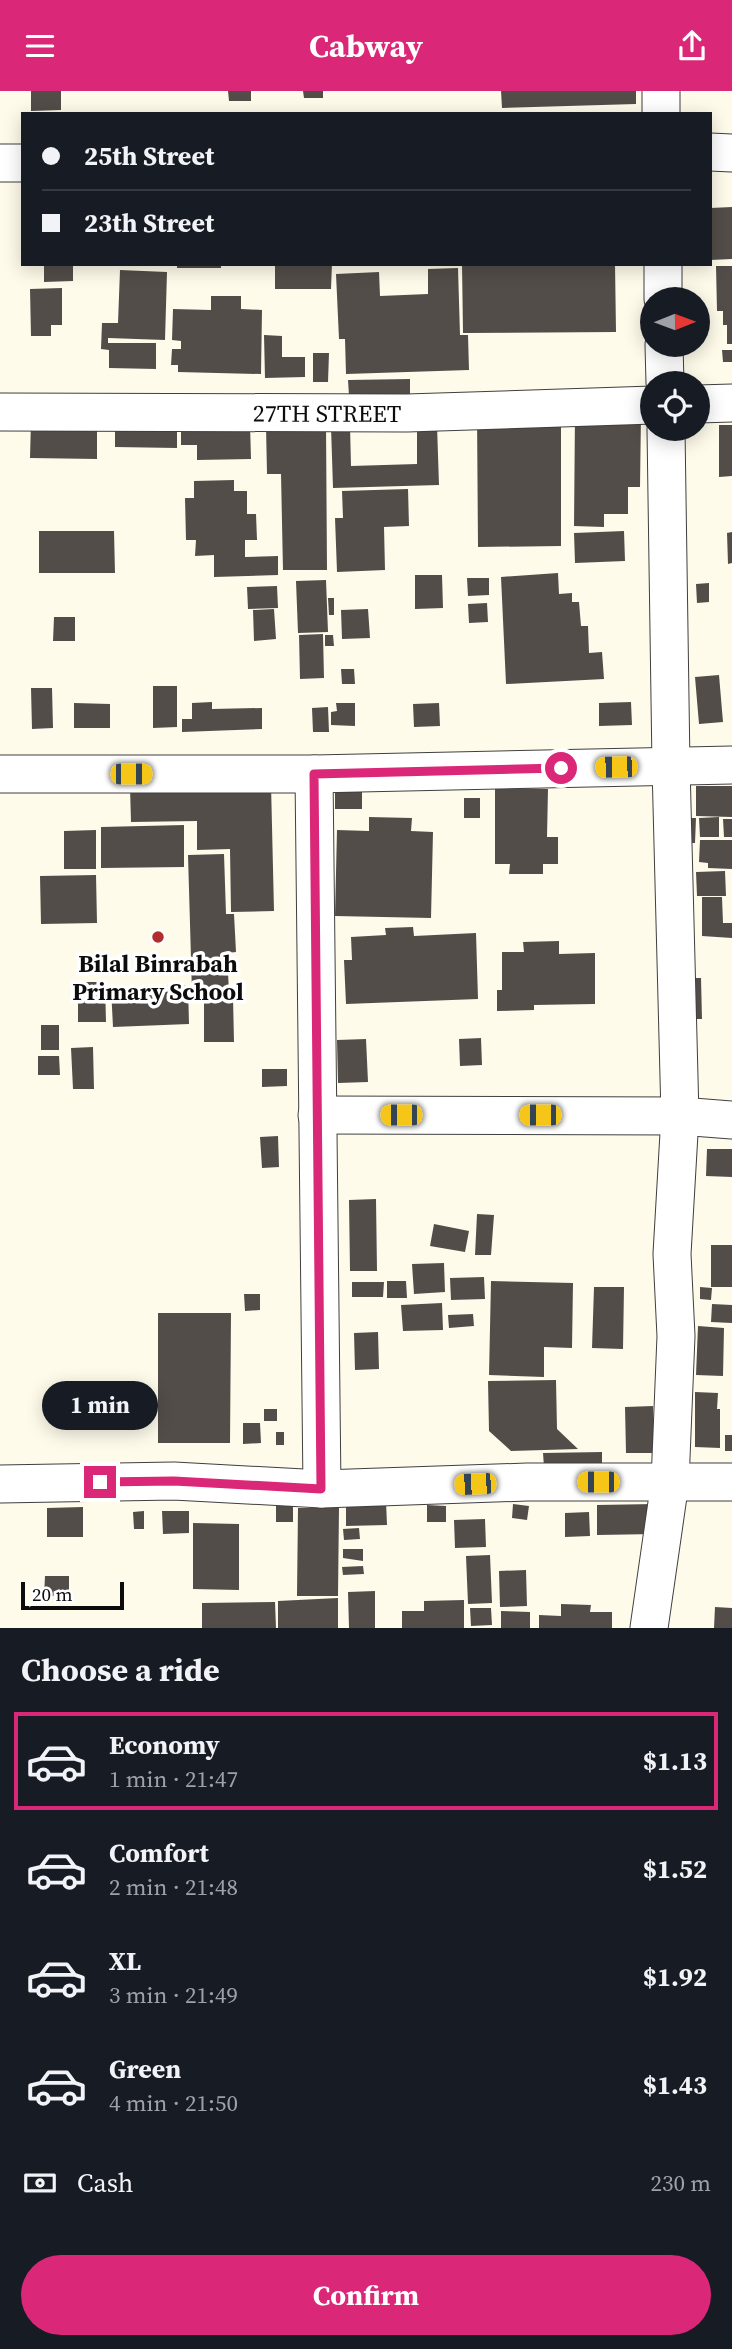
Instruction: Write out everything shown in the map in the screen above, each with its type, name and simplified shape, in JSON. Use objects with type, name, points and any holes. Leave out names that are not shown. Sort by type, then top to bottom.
[{"type":"street","points":[[661,91],[661,112]]},
{"type":"street","points":[[712,152],[732,153]]},
{"type":"street","points":[[0,163],[21,163]]},
{"type":"street","points":[[663,266],[663,287]]},
{"type":"street","points":[[710,404],[732,403]]},
{"type":"street","name":"27TH STREET","points":[[0,412],[407,413],[640,405]]},
{"type":"street","points":[[649,1628],[670,1482],[676,1336],[673,1254],[680,1116],[666,441]]},
{"type":"street","points":[[0,774],[314,774],[732,765]]},
{"type":"street","points":[[314,774],[321,1489]]},
{"type":"street","points":[[317,1115],[680,1116],[732,1119]]},
{"type":"street","points":[[0,1484],[174,1481],[321,1489],[527,1482],[732,1482]]},
{"type":"building","points":[[31,91],[61,91],[61,110],[31,111]]},
{"type":"building","points":[[228,91],[251,91],[251,101],[229,101]]},
{"type":"building","points":[[303,91],[323,91],[323,98],[304,98]]},
{"type":"building","points":[[501,91],[636,91],[636,104],[502,108]]},
{"type":"building","points":[[732,207],[732,259],[712,260],[712,208]]},
{"type":"building","points":[[44,266],[73,266],[73,281],[44,282]]},
{"type":"building","points":[[177,266],[221,266],[221,268]]},
{"type":"building","points":[[275,266],[332,266],[331,289],[275,289]]},
{"type":"building","points":[[462,266],[615,266],[616,332],[463,333]]},
{"type":"building","points":[[716,266],[732,266],[732,344],[727,344],[727,325],[723,325],[723,311],[717,311]]},
{"type":"building","points":[[458,268],[460,335],[468,335],[469,370],[346,374],[345,339],[339,339],[336,274],[379,272],[380,296],[428,294],[428,269]]},
{"type":"building","points":[[120,270],[167,272],[165,340],[108,338],[108,343],[156,343],[156,369],[109,368],[109,350],[101,349],[102,323],[118,323]]},
{"type":"building","points":[[62,288],[62,325],[51,325],[51,336],[31,336],[30,289]]},
{"type":"building","points":[[211,296],[241,296],[241,309],[262,310],[261,374],[178,372],[178,365],[171,365],[172,349],[181,349],[181,341],[172,340],[173,309],[211,310]]},
{"type":"building","points":[[264,335],[282,336],[282,357],[305,357],[305,377],[265,378]]},
{"type":"building","points":[[722,350],[732,350],[732,362],[723,362]]},
{"type":"building","points":[[313,353],[329,353],[328,382],[313,382]]},
{"type":"building","points":[[410,379],[410,395],[349,396],[348,380]]},
{"type":"building","points":[[575,413],[640,414],[640,487],[628,487],[628,514],[604,514],[604,527],[574,526]]},
{"type":"building","points":[[477,414],[561,414],[561,546],[478,547]]},
{"type":"building","points":[[31,421],[97,423],[97,459],[30,458]]},
{"type":"building","points":[[115,423],[177,424],[177,448],[115,447]]},
{"type":"building","points":[[250,424],[251,459],[197,460],[197,445],[181,445],[181,425]]},
{"type":"building","points":[[326,425],[327,570],[283,570],[281,474],[267,474],[266,426]]},
{"type":"building","points":[[437,425],[439,485],[333,488],[331,427],[350,426],[351,466],[417,464],[417,426]]},
{"type":"building","points":[[719,425],[732,425],[732,476],[719,477]]},
{"type":"building","points":[[234,480],[234,491],[247,491],[247,514],[256,514],[257,540],[245,540],[245,557],[278,556],[278,575],[214,577],[214,555],[195,556],[196,540],[186,540],[185,498],[194,498],[194,481]]},
{"type":"building","points":[[408,489],[409,526],[384,527],[385,570],[337,572],[335,518],[343,518],[342,491]]},
{"type":"building","points":[[39,531],[114,531],[115,573],[39,573]]},
{"type":"building","points":[[624,531],[625,561],[575,563],[574,533]]},
{"type":"building","points":[[732,532],[732,563],[728,564],[727,533]]},
{"type":"building","points":[[558,573],[559,594],[572,593],[572,602],[579,602],[581,626],[588,626],[589,653],[602,652],[604,679],[506,684],[501,577]]},
{"type":"building","points":[[415,575],[442,575],[443,608],[415,609]]},
{"type":"building","points":[[467,578],[489,578],[489,595],[468,596]]},
{"type":"building","points":[[326,580],[328,632],[298,633],[296,581]]},
{"type":"building","points":[[709,583],[709,602],[697,603],[696,584]]},
{"type":"building","points":[[277,586],[278,608],[248,609],[247,587]]},
{"type":"building","points":[[328,598],[334,598],[334,615],[329,615]]},
{"type":"building","points":[[487,603],[488,622],[469,623],[468,604]]},
{"type":"building","points":[[274,609],[276,639],[254,641],[253,610]]},
{"type":"building","points":[[368,609],[370,638],[342,639],[341,610]]},
{"type":"building","points":[[54,617],[75,617],[75,641],[53,641]]},
{"type":"building","points":[[323,634],[324,678],[300,679],[299,635]]},
{"type":"building","points":[[325,635],[333,635],[334,646],[325,646]]},
{"type":"building","points":[[341,669],[354,669],[355,684],[342,684]]},
{"type":"building","points":[[719,675],[723,722],[699,724],[695,677]]},
{"type":"building","points":[[153,686],[177,686],[177,727],[153,728]]},
{"type":"building","points":[[31,688],[52,688],[53,728],[32,729]]},
{"type":"building","points":[[212,702],[212,709],[262,708],[262,729],[182,732],[182,719],[192,719],[192,703]]},
{"type":"building","points":[[631,702],[632,725],[599,726],[599,703]]},
{"type":"building","points":[[74,703],[110,704],[110,728],[74,728]]},
{"type":"building","points":[[336,703],[355,703],[355,726],[331,725],[331,712],[337,711]]},
{"type":"building","points":[[439,703],[440,726],[414,727],[413,704]]},
{"type":"building","points":[[328,707],[329,732],[313,732],[312,708]]},
{"type":"building","points":[[271,784],[274,911],[231,912],[230,849],[197,850],[197,821],[131,822],[130,787]]},
{"type":"building","points":[[362,784],[362,809],[335,809],[335,785]]},
{"type":"building","points":[[696,786],[732,786],[732,817],[696,816]]},
{"type":"building","points":[[495,788],[548,789],[547,837],[558,837],[558,864],[543,864],[543,874],[509,874],[510,864],[495,864]]},
{"type":"building","points":[[464,798],[480,798],[480,818],[464,818]]},
{"type":"building","points":[[369,817],[412,818],[411,831],[433,832],[431,918],[335,916],[337,830],[369,831]]},
{"type":"building","points":[[719,817],[719,837],[700,837],[699,818]]},
{"type":"building","points":[[688,818],[696,818],[695,843],[687,843]]},
{"type":"building","points":[[723,819],[732,819],[732,837],[724,837]]},
{"type":"building","points":[[184,825],[184,867],[101,868],[101,827]]},
{"type":"building","points":[[96,830],[96,869],[64,869],[64,831]]},
{"type":"building","points":[[700,840],[732,840],[732,869],[708,868],[708,863],[699,862]]},
{"type":"building","points":[[224,854],[226,914],[234,914],[236,952],[227,953],[229,992],[192,993],[188,855]]},
{"type":"building","points":[[725,871],[726,896],[697,896],[696,872]]},
{"type":"building","points":[[96,875],[97,923],[41,924],[40,876]]},
{"type":"building","points":[[702,897],[722,897],[723,923],[732,923],[732,938],[702,936]]},
{"type":"building","points":[[413,927],[414,936],[476,933],[478,999],[346,1004],[344,960],[352,960],[351,937],[386,935],[385,928]]},
{"type":"building","points":[[559,941],[559,954],[595,953],[595,1004],[534,1005],[534,1010],[497,1011],[497,990],[502,990],[502,952],[524,952],[523,942]]},
{"type":"building","points":[[688,978],[701,978],[702,1019],[688,1019]]},
{"type":"building","points":[[78,982],[105,982],[106,1022],[78,1022]]},
{"type":"building","points":[[188,985],[189,1024],[113,1027],[111,988]]},
{"type":"building","points":[[204,997],[233,997],[234,1042],[204,1042]]},
{"type":"building","points":[[41,1025],[59,1025],[59,1050],[41,1050]]},
{"type":"building","points":[[481,1038],[482,1065],[460,1066],[459,1039]]},
{"type":"building","points":[[366,1039],[368,1082],[338,1083],[337,1040]]},
{"type":"building","points":[[93,1047],[94,1089],[73,1089],[71,1048]]},
{"type":"building","points":[[38,1056],[59,1056],[60,1075],[38,1075]]},
{"type":"building","points":[[262,1069],[287,1069],[287,1086],[262,1087]]},
{"type":"building","points":[[278,1136],[279,1167],[262,1168],[260,1137]]},
{"type":"building","points":[[707,1149],[732,1149],[732,1177],[706,1176]]},
{"type":"building","points":[[376,1199],[377,1271],[350,1271],[349,1200]]},
{"type":"building","points":[[477,1214],[494,1215],[491,1255],[475,1255]]},
{"type":"building","points":[[434,1224],[469,1231],[465,1252],[430,1246]]},
{"type":"building","points":[[711,1245],[732,1245],[732,1287],[711,1287]]},
{"type":"building","points":[[444,1263],[445,1292],[414,1294],[412,1264]]},
{"type":"building","points":[[484,1277],[485,1299],[451,1300],[450,1278]]},
{"type":"building","points":[[387,1281],[406,1281],[407,1298],[387,1298]]},
{"type":"building","points":[[491,1281],[573,1283],[572,1348],[544,1347],[544,1377],[489,1375]]},
{"type":"building","points":[[352,1282],[384,1282],[383,1297],[352,1297]]},
{"type":"building","points":[[594,1287],[624,1287],[623,1349],[592,1348]]},
{"type":"building","points":[[700,1287],[712,1288],[711,1300],[700,1299]]},
{"type":"building","points":[[244,1294],[260,1294],[260,1310],[245,1311]]},
{"type":"building","points":[[442,1303],[443,1330],[403,1331],[401,1305]]},
{"type":"building","points":[[712,1304],[732,1305],[732,1323],[711,1322]]},
{"type":"building","points":[[158,1313],[231,1313],[230,1443],[158,1443]]},
{"type":"building","points":[[473,1314],[474,1326],[449,1328],[448,1315]]},
{"type":"building","points":[[698,1326],[724,1328],[723,1376],[696,1375]]},
{"type":"building","points":[[378,1332],[379,1369],[355,1370],[354,1333]]},
{"type":"building","points":[[556,1380],[557,1429],[578,1449],[511,1451],[489,1431],[488,1381]]},
{"type":"building","points":[[695,1392],[718,1393],[720,1448],[695,1447]]},
{"type":"building","points":[[653,1406],[654,1453],[626,1453],[625,1407]]},
{"type":"building","points":[[264,1409],[277,1409],[277,1421],[264,1421]]},
{"type":"building","points":[[243,1423],[260,1423],[261,1443],[243,1444]]},
{"type":"building","points":[[276,1432],[284,1432],[284,1445],[276,1445]]},
{"type":"building","points":[[725,1435],[732,1435],[732,1451],[725,1451]]},
{"type":"building","points":[[602,1452],[602,1466],[544,1467],[543,1453]]},
{"type":"building","points":[[386,1501],[387,1525],[346,1526],[346,1502]]},
{"type":"building","points":[[513,1504],[529,1506],[527,1520],[512,1518]]},
{"type":"building","points":[[655,1504],[656,1534],[597,1535],[597,1505]]},
{"type":"building","points":[[293,1505],[293,1522],[276,1522],[276,1506]]},
{"type":"building","points":[[427,1505],[446,1506],[446,1522],[427,1522]]},
{"type":"building","points":[[83,1507],[83,1537],[47,1537],[47,1508]]},
{"type":"building","points":[[298,1508],[339,1508],[338,1596],[297,1596]]},
{"type":"building","points":[[144,1511],[144,1529],[134,1529],[133,1512]]},
{"type":"building","points":[[162,1511],[189,1511],[189,1533],[163,1534]]},
{"type":"building","points":[[589,1512],[590,1536],[565,1537],[565,1513]]},
{"type":"building","points":[[485,1519],[486,1547],[455,1548],[454,1520]]},
{"type":"building","points":[[193,1523],[239,1524],[239,1590],[193,1589]]},
{"type":"building","points":[[359,1528],[360,1539],[344,1540],[343,1529]]},
{"type":"building","points":[[343,1549],[363,1549],[363,1561],[343,1558]]},
{"type":"building","points":[[490,1555],[492,1603],[468,1604],[466,1556]]},
{"type":"building","points":[[363,1566],[364,1574],[343,1575],[342,1567]]},
{"type":"building","points":[[526,1570],[527,1606],[500,1607],[499,1571]]},
{"type":"building","points":[[45,1576],[69,1576],[69,1596],[44,1596]]},
{"type":"building","points":[[375,1591],[375,1628],[349,1628],[348,1592]]},
{"type":"building","points":[[338,1598],[338,1628],[278,1628],[278,1601]]},
{"type":"building","points":[[464,1600],[464,1628],[402,1628],[402,1611],[424,1611],[424,1601]]},
{"type":"building","points":[[275,1602],[276,1628],[202,1628],[202,1603]]},
{"type":"building","points":[[561,1604],[591,1605],[590,1612],[612,1612],[612,1628],[539,1628],[539,1615],[561,1616]]},
{"type":"building","points":[[715,1607],[732,1608],[732,1628],[714,1628]]},
{"type":"building","points":[[470,1608],[491,1608],[492,1625],[471,1626]]},
{"type":"building","points":[[501,1611],[530,1612],[530,1628],[501,1628]]},
{"type":"place","name":"Bilal Binrabah Primary School","points":[[158,937]]},
{"type":"route","points":[[100,1482],[174,1481],[321,1489],[314,774],[561,768]]}]
